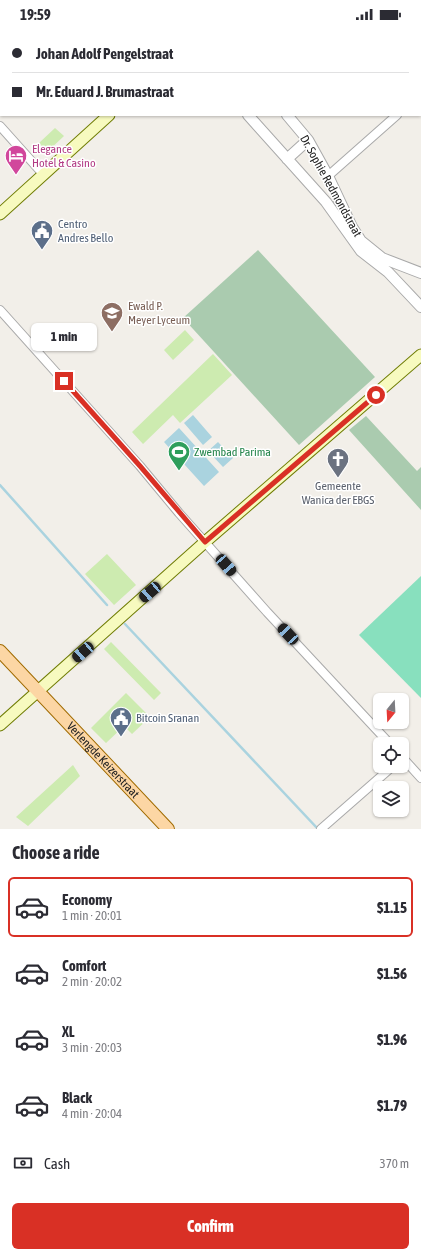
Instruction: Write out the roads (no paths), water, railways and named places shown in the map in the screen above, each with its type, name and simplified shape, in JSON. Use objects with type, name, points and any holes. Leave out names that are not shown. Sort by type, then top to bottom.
[{"type":"main road","points":[[0,214],[108,116]]},
{"type":"main road","points":[[0,725],[205,542],[421,355]]},
{"type":"main road","name":"Verlengde Keizerstraat","points":[[0,651],[168,829]]},
{"type":"street","name":"Dr. Sophie Redmondstraat","points":[[249,116],[287,159],[352,227],[361,240],[382,258],[421,273]]},
{"type":"street","name":"Dr. Sophie Redmondstraat","points":[[288,116],[308,140],[328,176],[340,214],[361,251],[388,272],[421,307]]},
{"type":"street","points":[[328,176],[396,116]]},
{"type":"street","points":[[0,126],[43,174]]},
{"type":"street","points":[[287,159],[308,140]]},
{"type":"street","points":[[0,310],[140,466],[267,612],[383,737]]},
{"type":"street","points":[[409,765],[421,778]]},
{"type":"street","points":[[322,828],[384,773]]},
{"type":"water","points":[[193,415],[212,437],[203,445],[184,423]]},
{"type":"water","points":[[179,428],[219,472],[204,486],[164,442]]},
{"type":"water","points":[[218,442],[233,458],[223,467],[208,451]]},
{"type":"waterway","points":[[0,485],[107,605]]},
{"type":"waterway","points":[[125,624],[318,829]]},
{"type":"place","name":"Elegance Hotel & Casino","points":[[16,176]]},
{"type":"place","name":"Centro Andres Bello","points":[[42,250]]},
{"type":"place","name":"Ewald P. Meyer Lyceum","points":[[112,332]]},
{"type":"place","name":"Zwembad Parima","points":[[179,472]]},
{"type":"place","name":"Gemeente Wanica der EBGS","points":[[338,478]]},
{"type":"place","name":"Bitcoin Sranan","points":[[121,738]]}]
